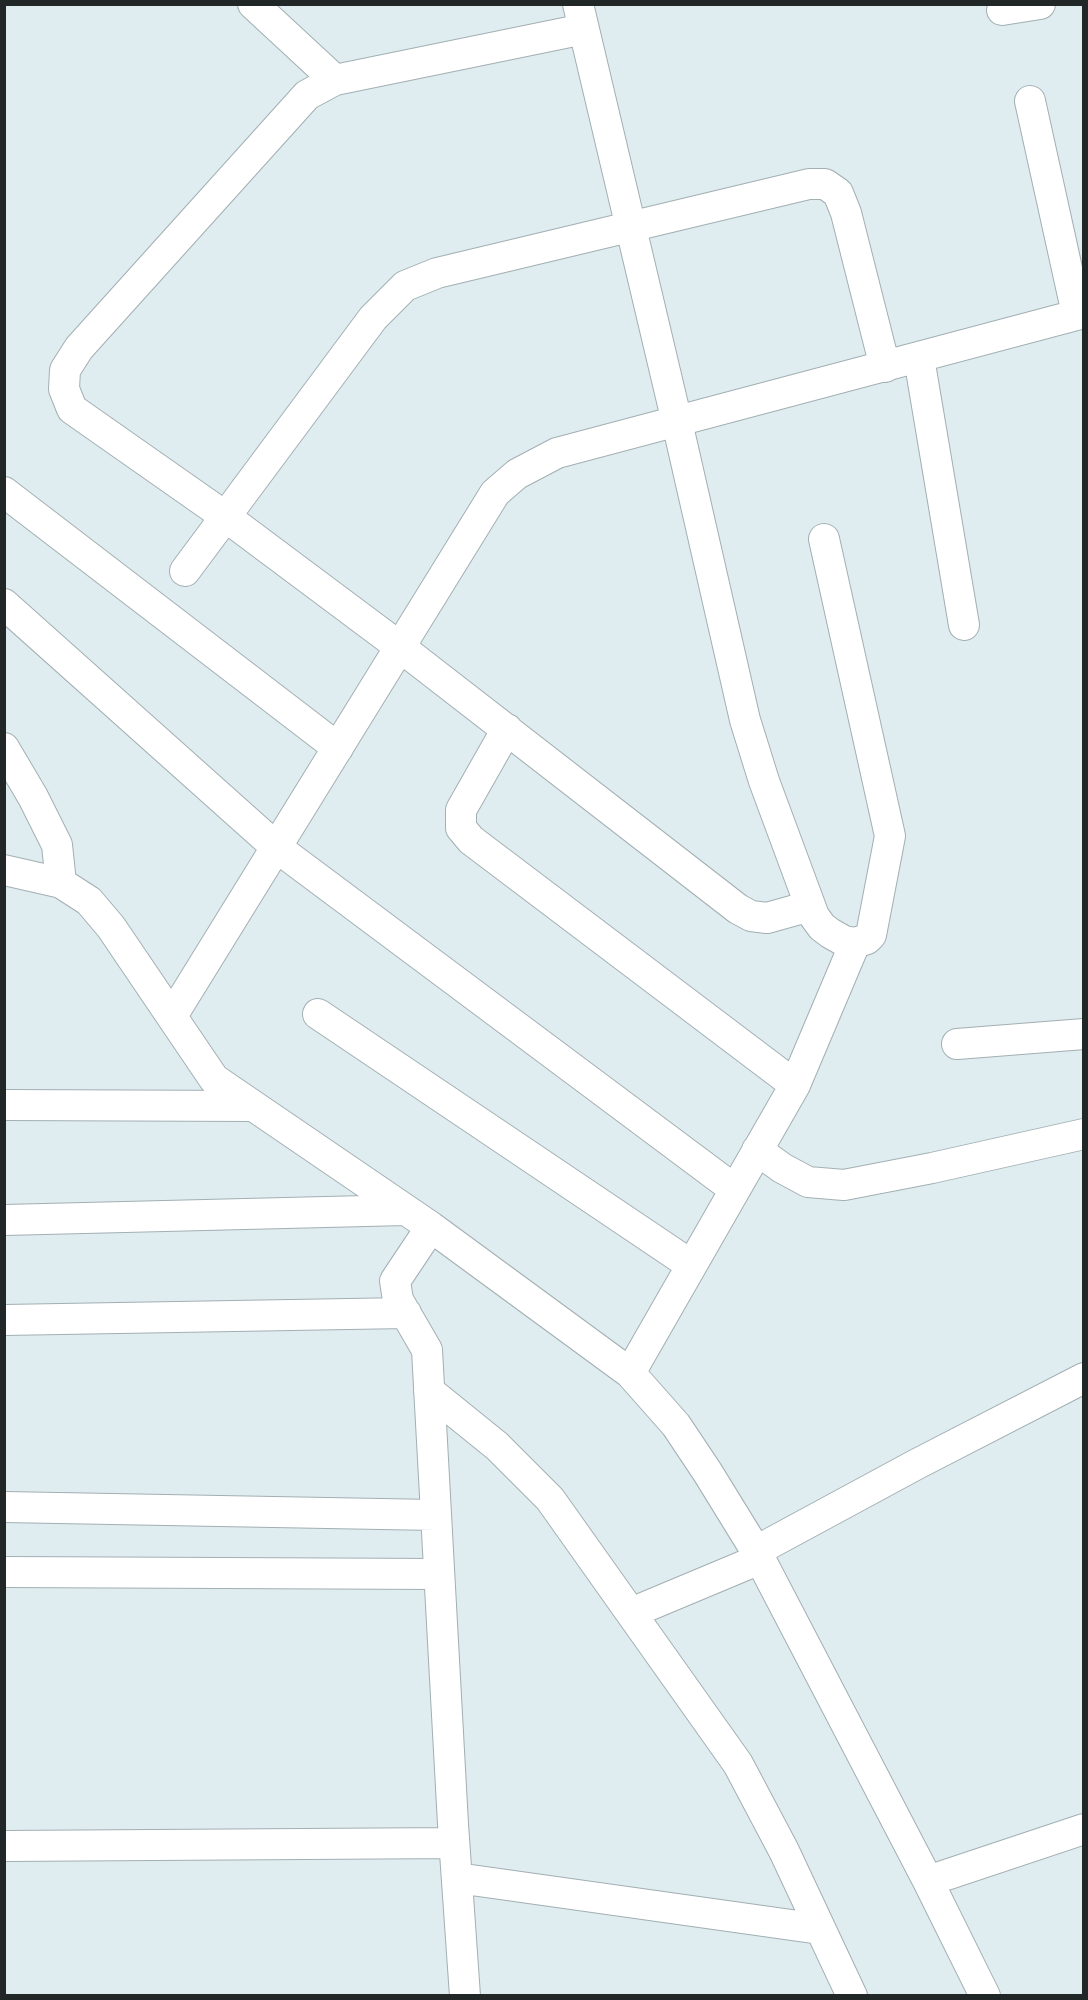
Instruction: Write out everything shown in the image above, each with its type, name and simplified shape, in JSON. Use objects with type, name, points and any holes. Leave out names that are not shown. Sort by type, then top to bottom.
[{"type":"street","points":[[253,4],[335,80]]},
{"type":"street","points":[[1002,10],[1040,4]]},
{"type":"street","points":[[810,906],[767,918],[751,916],[738,909],[400,647],[226,517],[72,409],[64,389],[65,370],[79,348],[307,95],[335,80],[581,17],[677,422],[744,720],[814,916],[822,927],[844,940],[855,943],[871,935],[890,836],[824,539]]},
{"type":"street","points":[[172,1016],[495,493],[517,474],[557,453],[1080,314],[1030,101]]},
{"type":"street","points":[[185,571],[373,318],[405,286],[437,273],[809,184],[825,184],[838,193],[846,213],[885,367]]},
{"type":"street","points":[[919,358],[964,625]]},
{"type":"street","points":[[4,492],[338,748]]},
{"type":"street","points":[[4,604],[276,847],[734,1189]]},
{"type":"street","points":[[507,729],[460,810],[461,828],[471,840],[795,1085]]},
{"type":"street","points":[[4,748],[33,797],[57,845],[61,883]]},
{"type":"street","points":[[4,870],[61,883],[90,901],[214,1079],[431,1227],[630,1373],[676,1425],[758,1555],[985,1995]]},
{"type":"street","points":[[630,1373],[795,1085],[855,943]]},
{"type":"street","points":[[318,1014],[691,1265]]},
{"type":"street","points":[[957,1044],[1083,1034]]},
{"type":"street","points":[[4,1105],[253,1106]]},
{"type":"street","points":[[757,1150],[782,1168],[808,1182],[844,1185],[1083,1134]]},
{"type":"street","points":[[4,1220],[406,1210]]},
{"type":"street","points":[[431,1227],[395,1281],[398,1300],[427,1350],[438,1574],[465,1995]]},
{"type":"street","points":[[4,1320],[406,1313]]},
{"type":"street","points":[[631,1613],[758,1555],[917,1464],[1083,1378]]},
{"type":"street","points":[[429,1392],[496,1446],[550,1499],[738,1764],[784,1851],[852,1995]]},
{"type":"street","points":[[4,1507],[435,1515]]},
{"type":"street","points":[[4,1572],[438,1574]]},
{"type":"street","points":[[928,1881],[1083,1829]]},
{"type":"street","points":[[4,1846],[454,1843]]},
{"type":"street","points":[[457,1878],[820,1929]]}]
